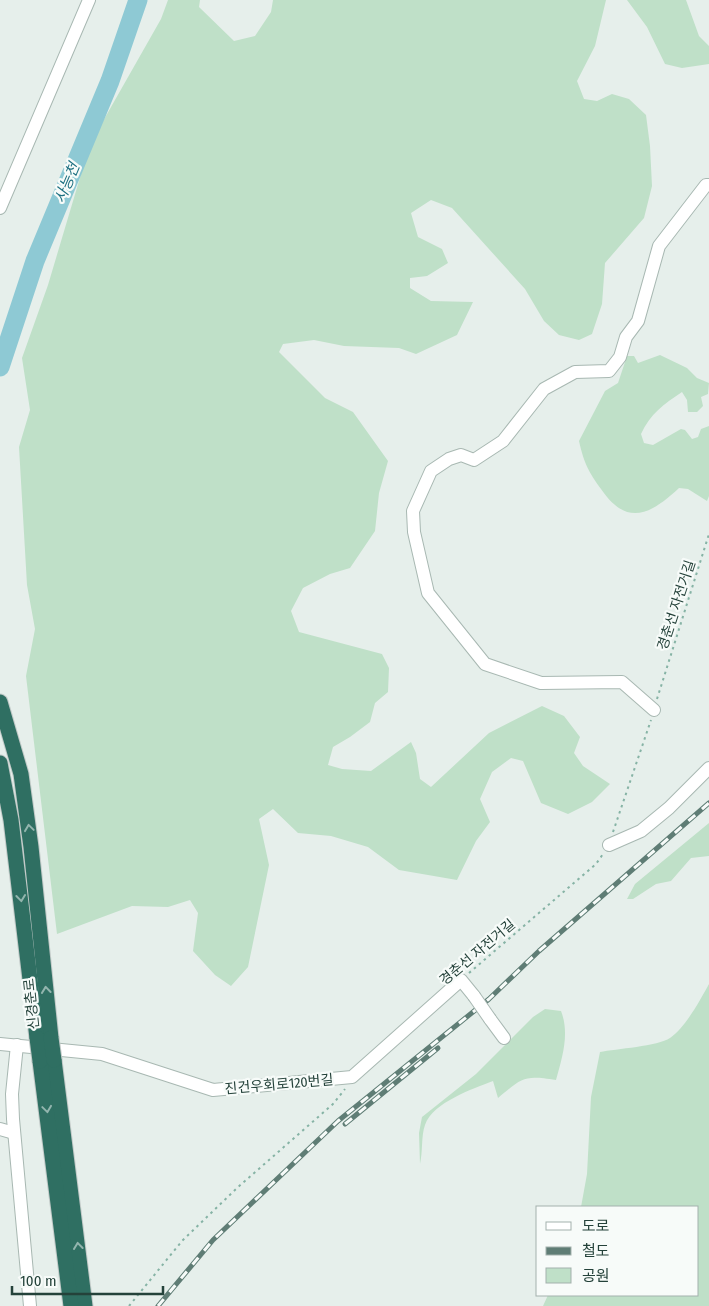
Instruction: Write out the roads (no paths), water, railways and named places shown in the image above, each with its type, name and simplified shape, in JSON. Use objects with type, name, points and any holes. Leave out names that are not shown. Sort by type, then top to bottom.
[{"type":"highway","name":"신경춘로","points":[[0,702],[21,774],[31,847],[44,1038]]},
{"type":"highway","name":"신경춘로","points":[[0,764],[11,820],[84,1300]]},
{"type":"highway","name":"신경춘로","points":[[47,1061],[71,1306]]},
{"type":"street","points":[[0,208],[89,0]]},
{"type":"street","points":[[654,710],[622,682],[541,683],[485,664],[428,593],[414,532],[413,511],[431,471],[449,459],[461,456],[474,460],[503,441],[544,389],[574,372],[608,371],[620,357],[626,338],[638,321],[659,246],[706,185],[709,185]]},
{"type":"street","points":[[609,845],[641,830],[668,808],[709,768]]},
{"type":"street","name":"진건우회로120번길","points":[[0,1044],[102,1054],[213,1090],[352,1077],[461,980],[504,1038]]},
{"type":"street","points":[[17,1045],[12,1094],[30,1306]]},
{"type":"street","points":[[0,1129],[14,1133]]},
{"type":"waterway","name":"사능천","points":[[0,367],[35,261],[110,81],[138,0]]},
{"type":"railway","points":[[158,1306],[213,1240],[338,1121],[489,999],[539,951],[709,803]]},
{"type":"railway","points":[[345,1124],[438,1048]]}]
